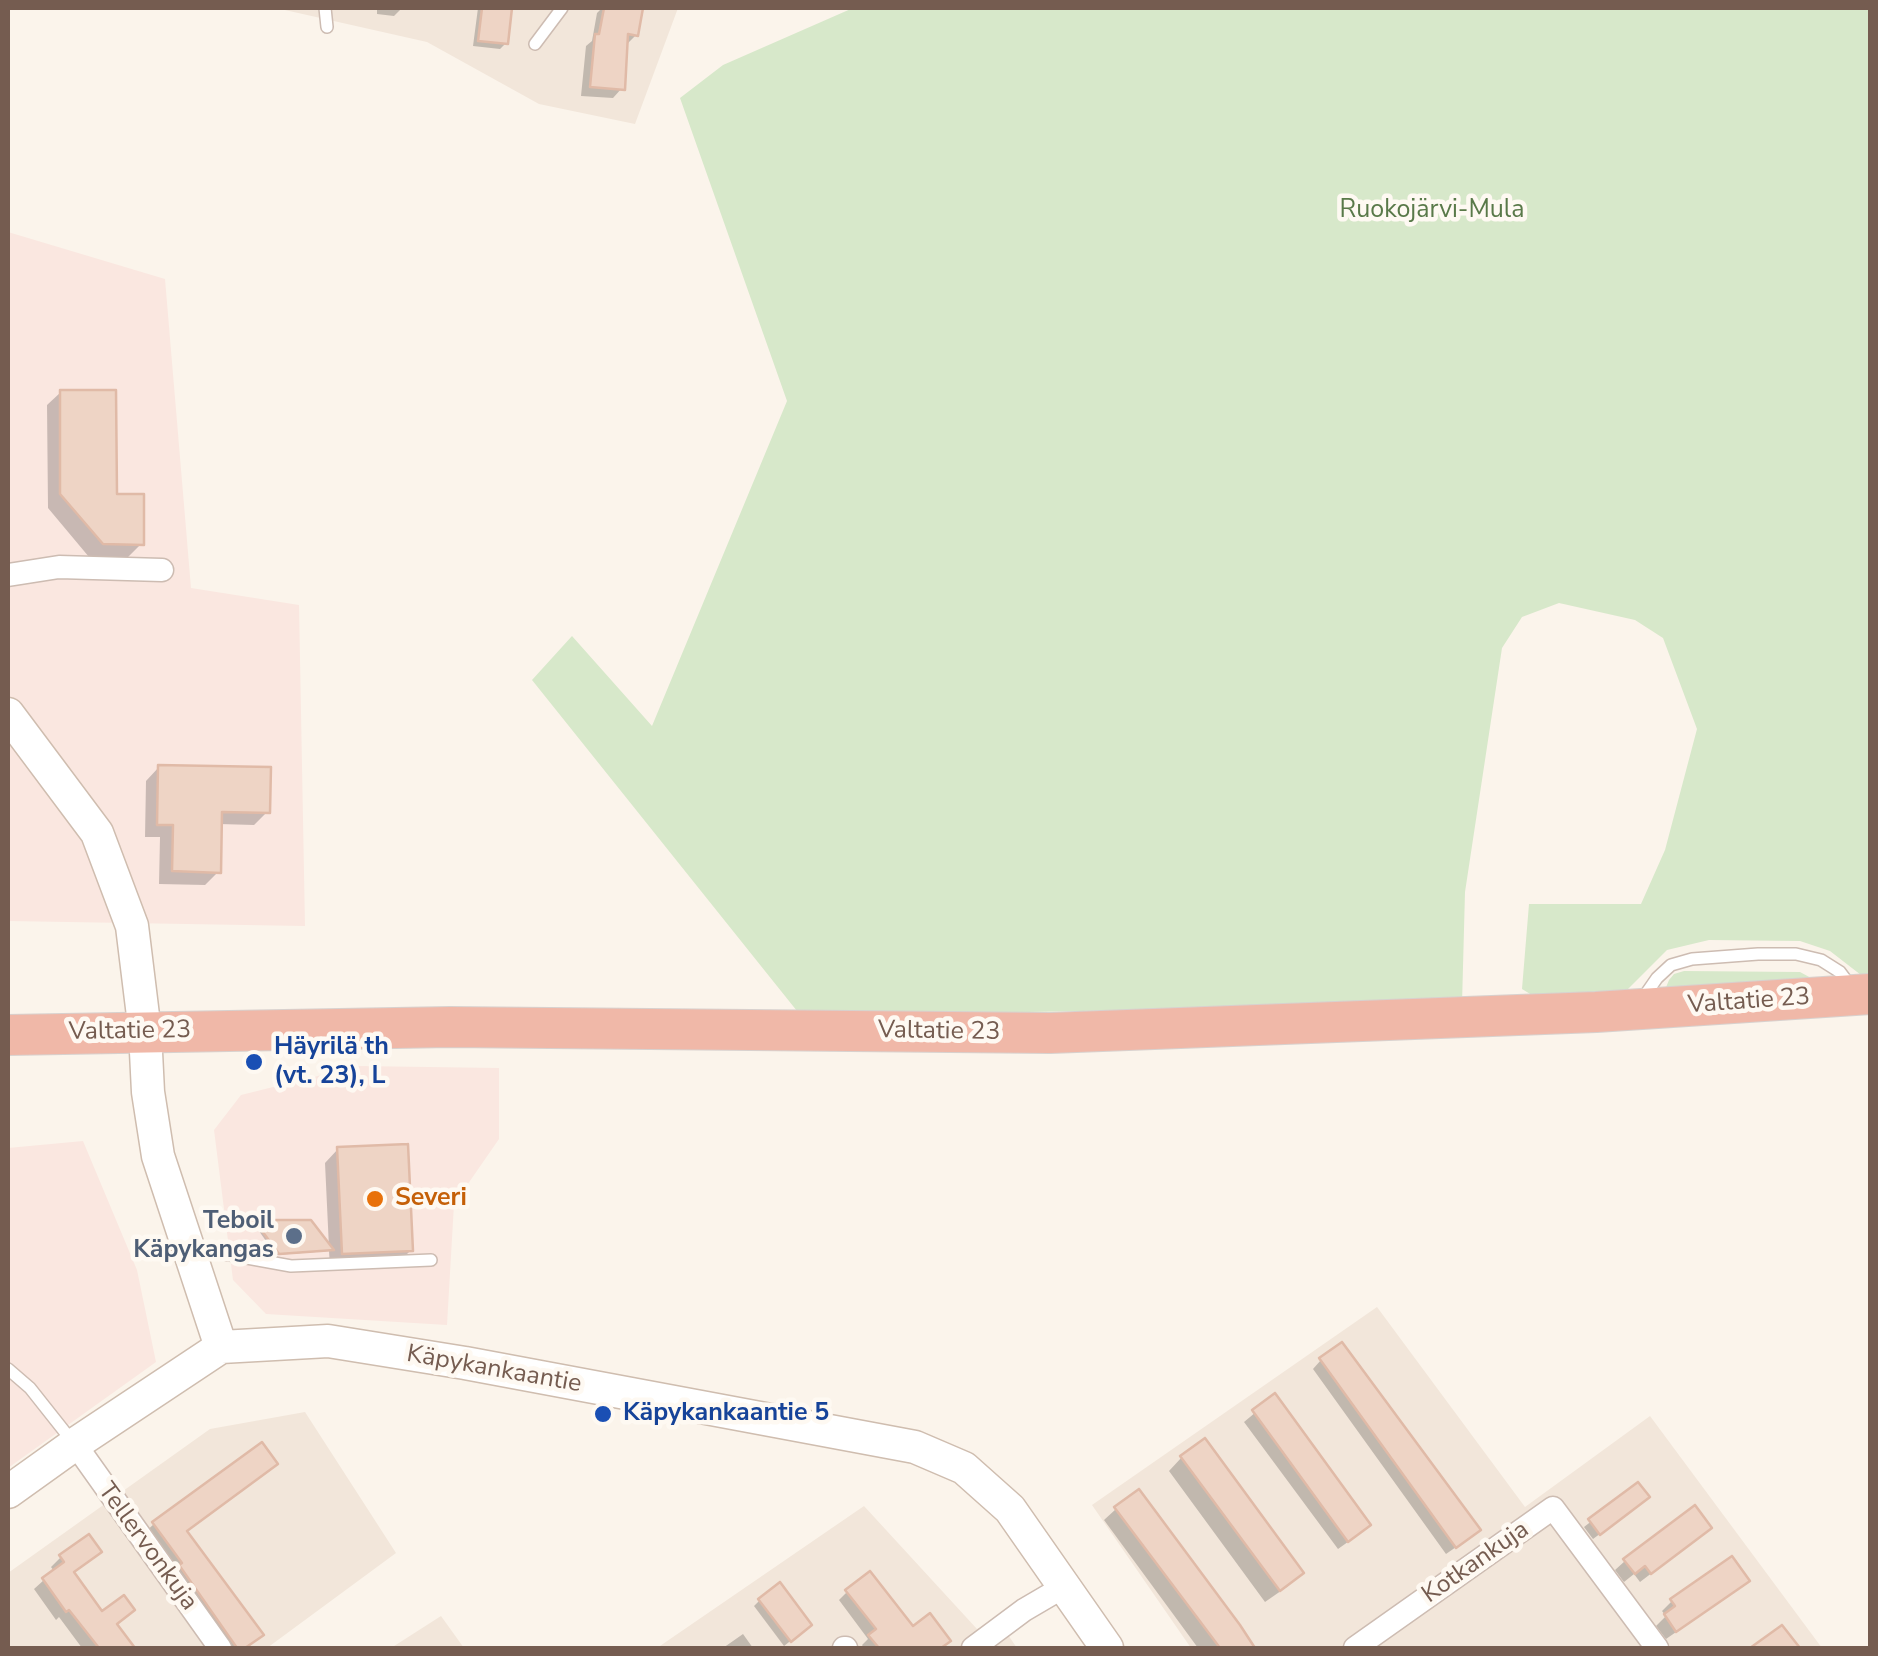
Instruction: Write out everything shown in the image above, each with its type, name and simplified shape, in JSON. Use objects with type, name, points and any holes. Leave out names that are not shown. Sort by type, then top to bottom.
[{"type":"highway","name":"Valtatie 23","points":[[13,1035],[450,1027],[1050,1033],[1636,1010],[1864,995]]},
{"type":"street","points":[[8,575],[59,567],[162,570]]},
{"type":"street","points":[[8,714],[97,833],[132,926],[158,1156],[221,1347],[8,1492]]},
{"type":"street","name":"Käpykankaantie","points":[[221,1347],[328,1341],[915,1448],[964,1468],[1010,1509],[1107,1648]]},
{"type":"street","name":"Tellervonkuja","points":[[74,1444],[220,1648]]},
{"type":"street","name":"Kotkankuja","points":[[1355,1648],[1553,1508],[1657,1648]]},
{"type":"street","points":[[974,1648],[1024,1610],[1065,1586]]},
{"type":"lane","points":[[325,8],[327,26]]},
{"type":"lane","points":[[535,44],[562,8]]},
{"type":"lane","points":[[188,1247],[291,1266],[431,1260]]},
{"type":"lane","points":[[8,1369],[30,1388],[74,1444]]},
{"type":"shaded area","points":[[276,8],[678,8],[635,124],[539,104],[427,42]]},
{"type":"shaded area","points":[[8,232],[165,279],[191,588],[299,605],[305,926],[8,921]]},
{"type":"shaded area","points":[[358,1066],[499,1068],[499,1139],[454,1204],[447,1325],[266,1314],[233,1280],[214,1130],[241,1095]]},
{"type":"shaded area","points":[[83,1141],[137,1270],[156,1362],[8,1468],[8,1148]]},
{"type":"shaded area","points":[[1377,1307],[1525,1507],[1650,1416],[1822,1648],[1191,1648],[1092,1505]]},
{"type":"shaded area","points":[[305,1412],[396,1553],[267,1648],[8,1648],[8,1573],[210,1429]]},
{"type":"shaded area","points":[[864,1506],[977,1629],[997,1619],[1017,1648],[657,1648]]},
{"type":"shaded area","points":[[441,1616],[464,1648],[391,1648]]},
{"type":"green space","name":"Ruokojärvi-Mula","points":[[853,8],[1870,8],[1870,982],[1830,951],[1800,941],[1709,940],[1667,950],[1618,999],[1540,1000],[1522,989],[1529,904],[1641,904],[1665,850],[1697,729],[1663,638],[1635,620],[1559,603],[1522,617],[1502,648],[1465,892],[1462,1004],[866,1015],[797,1011],[532,680],[572,636],[652,726],[787,401],[680,98],[723,65]]},
{"type":"green space","points":[[1800,972],[1813,979],[1662,997],[1674,974]]},
{"type":"building","points":[[482,8],[512,8],[508,44],[478,41]]},
{"type":"building","points":[[604,8],[643,8],[638,36],[628,34],[625,90],[590,87],[595,34],[599,34]]},
{"type":"building","points":[[60,390],[116,390],[117,494],[144,494],[144,545],[103,544],[60,494]]},
{"type":"building","points":[[158,765],[271,767],[270,813],[222,812],[221,873],[172,871],[173,825],[157,825]]},
{"type":"building","name":"Severi","points":[[408,1144],[413,1251],[342,1254],[337,1147]]},
{"type":"building","points":[[254,1220],[311,1220],[334,1250],[279,1254]]},
{"type":"building","points":[[1342,1342],[1481,1530],[1456,1548],[1319,1358]]},
{"type":"building","points":[[1275,1393],[1371,1525],[1348,1542],[1252,1410]]},
{"type":"building","points":[[1205,1438],[1304,1573],[1280,1591],[1180,1456]]},
{"type":"building","points":[[262,1442],[278,1464],[187,1531],[264,1635],[245,1648],[237,1648],[152,1522]]},
{"type":"building","points":[[1638,1482],[1650,1497],[1600,1535],[1588,1519]]},
{"type":"building","points":[[1139,1489],[1255,1648],[1220,1648],[1114,1507]]},
{"type":"building","points":[[1695,1505],[1712,1528],[1651,1574],[1645,1566],[1635,1574],[1623,1559]]},
{"type":"building","points":[[89,1534],[102,1552],[74,1572],[102,1611],[124,1595],[135,1610],[117,1624],[135,1648],[99,1648],[42,1578],[64,1562],[59,1555]]},
{"type":"building","points":[[1732,1556],[1750,1581],[1676,1632],[1664,1614],[1675,1606],[1670,1599]]},
{"type":"building","points":[[870,1571],[913,1626],[930,1613],[951,1641],[941,1648],[879,1648],[868,1635],[876,1629],[845,1590]]},
{"type":"building","points":[[780,1582],[812,1625],[791,1642],[758,1599]]},
{"type":"building","points":[[1782,1625],[1800,1648],[1750,1648]]},
{"type":"place","name":"Häyrilä th (vt. 23), L","points":[[254,1062]]},
{"type":"place","name":"Severi","points":[[375,1199]]},
{"type":"place","name":"Teboil Käpykangas","points":[[294,1236]]},
{"type":"place","name":"Käpykankaantie 5","points":[[603,1414]]}]
